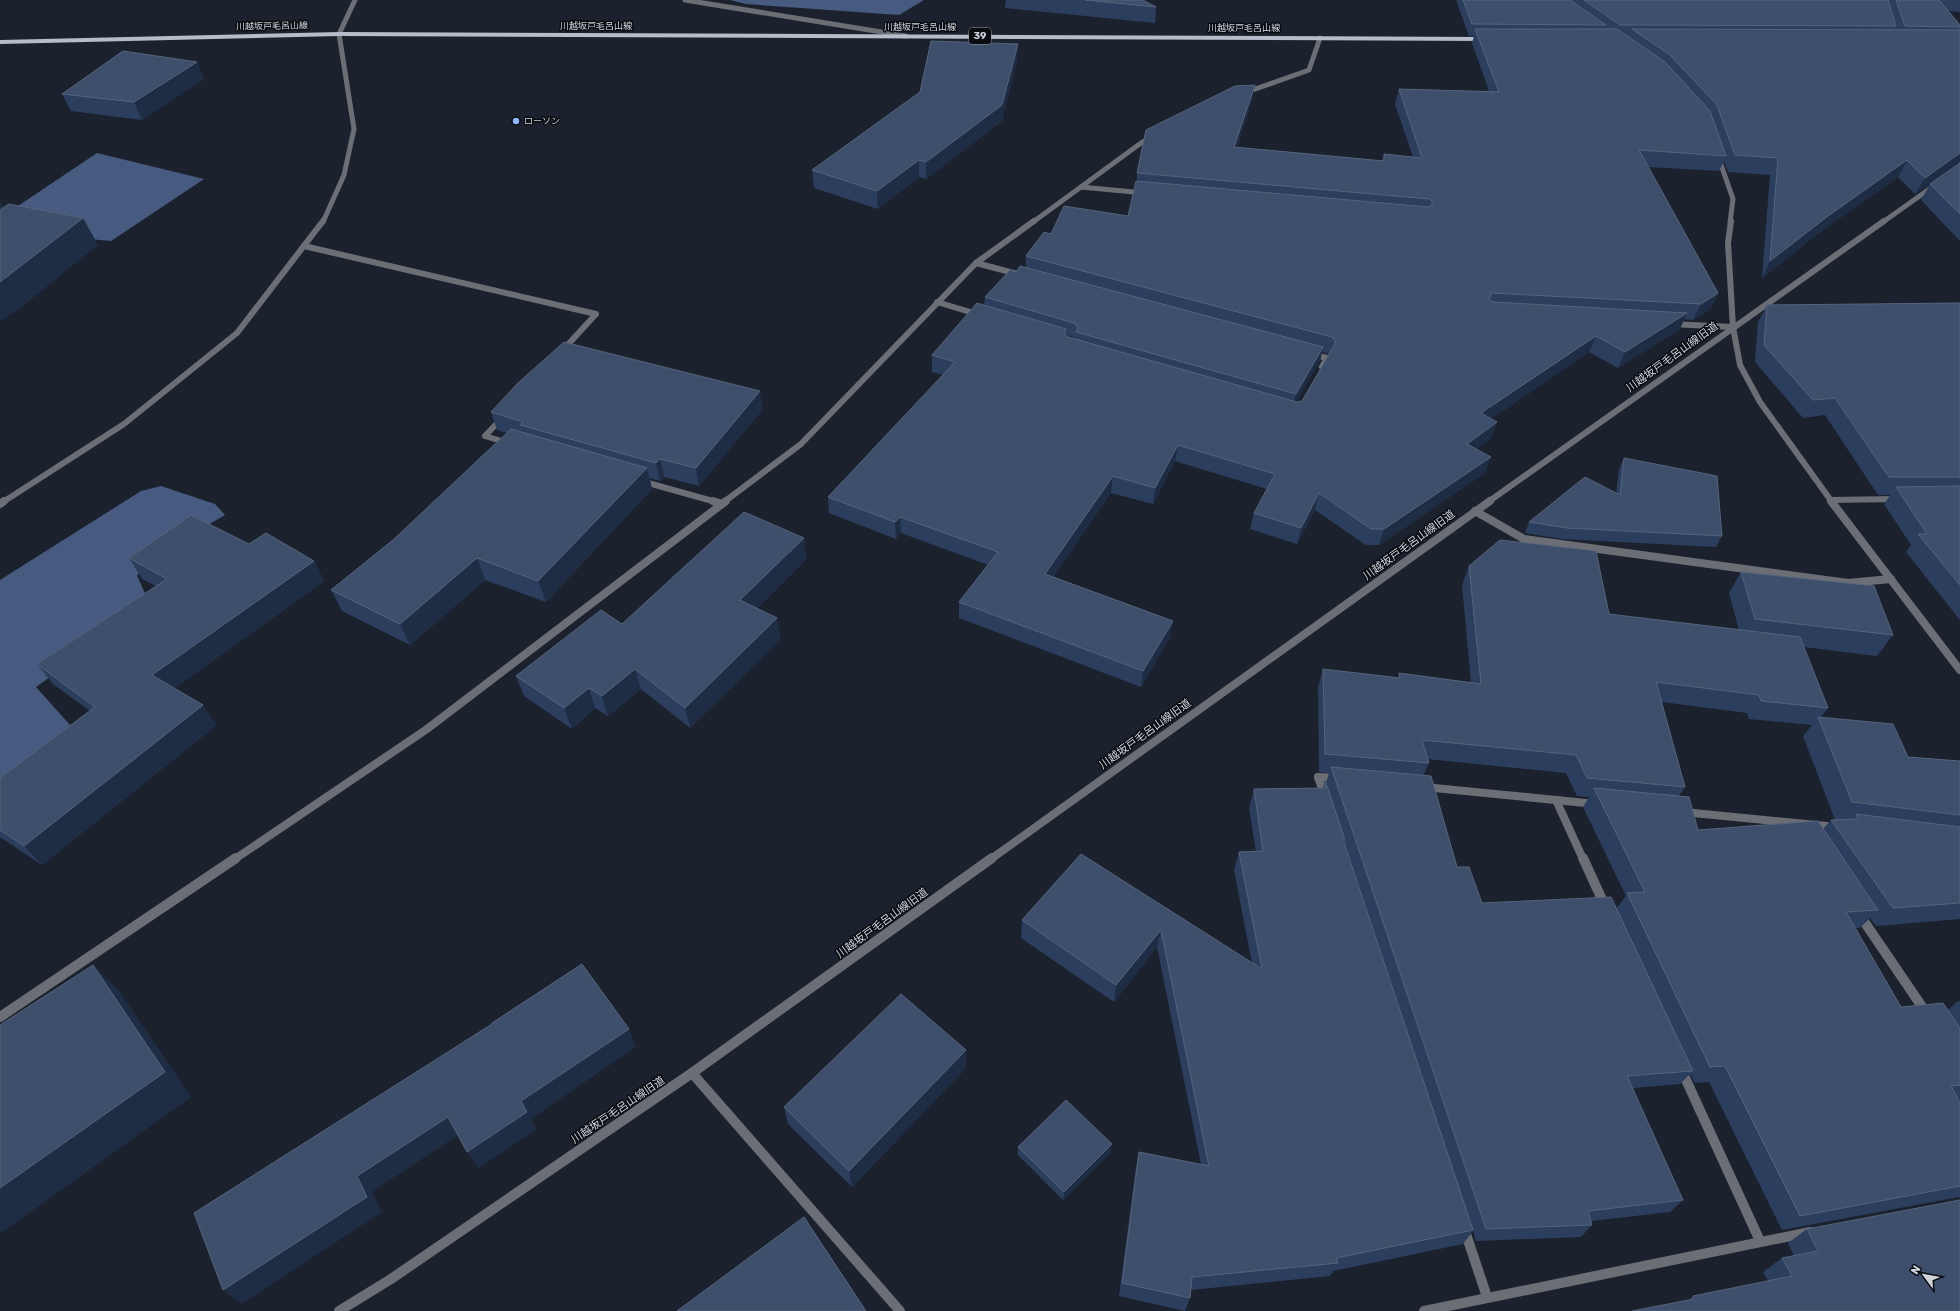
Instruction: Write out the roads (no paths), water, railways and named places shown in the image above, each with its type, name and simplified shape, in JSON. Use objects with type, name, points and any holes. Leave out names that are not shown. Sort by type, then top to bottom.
[{"type":"main road","name":"川越坂戸毛呂山線","points":[[0,42],[340,34],[1494,39]]},
{"type":"street","points":[[0,504],[124,424],[236,333],[321,226],[344,175],[354,129],[340,34],[355,0]]},
{"type":"street","points":[[685,0],[906,36]]},
{"type":"street","points":[[1238,95],[1309,70],[1320,38]]},
{"type":"street","points":[[0,1017],[427,729],[801,444],[976,263],[1141,143],[1162,132]]},
{"type":"street","points":[[1715,147],[1733,199],[1728,242],[1733,327],[1740,365],[1760,402],[1830,500],[1960,670]]},
{"type":"street","name":"川越坂戸毛呂山線旧道","points":[[338,1311],[391,1279],[692,1073],[1475,511],[1943,179]]},
{"type":"street","points":[[1082,186],[1153,193]]},
{"type":"street","points":[[304,246],[596,314],[559,354]]},
{"type":"street","points":[[976,263],[1022,276]]},
{"type":"street","points":[[937,302],[990,318]]},
{"type":"street","points":[[1662,323],[1733,327]]},
{"type":"street","points":[[1304,352],[1327,358],[1319,372]]},
{"type":"street","points":[[506,413],[485,436],[516,445]]},
{"type":"street","points":[[630,478],[722,504]]},
{"type":"street","points":[[1830,500],[1906,499]]},
{"type":"street","points":[[1475,511],[1524,539],[1848,583],[1891,580]]},
{"type":"street","points":[[1328,807],[1318,777],[1350,780]]},
{"type":"street","points":[[1413,786],[1602,804]]},
{"type":"street","points":[[1556,800],[1609,916]]},
{"type":"street","points":[[1672,811],[1797,822],[1844,828]]},
{"type":"street","points":[[1797,822],[1806,835]]},
{"type":"street","points":[[1854,906],[1934,1023]]},
{"type":"street","points":[[1676,1060],[1760,1241]]},
{"type":"street","points":[[692,1073],[900,1311]]},
{"type":"street","points":[[1460,1214],[1487,1297]]},
{"type":"street","points":[[1424,1311],[1760,1241],[1822,1230]]},
{"type":"place","name":"ローソン","points":[[516,121]]}]
